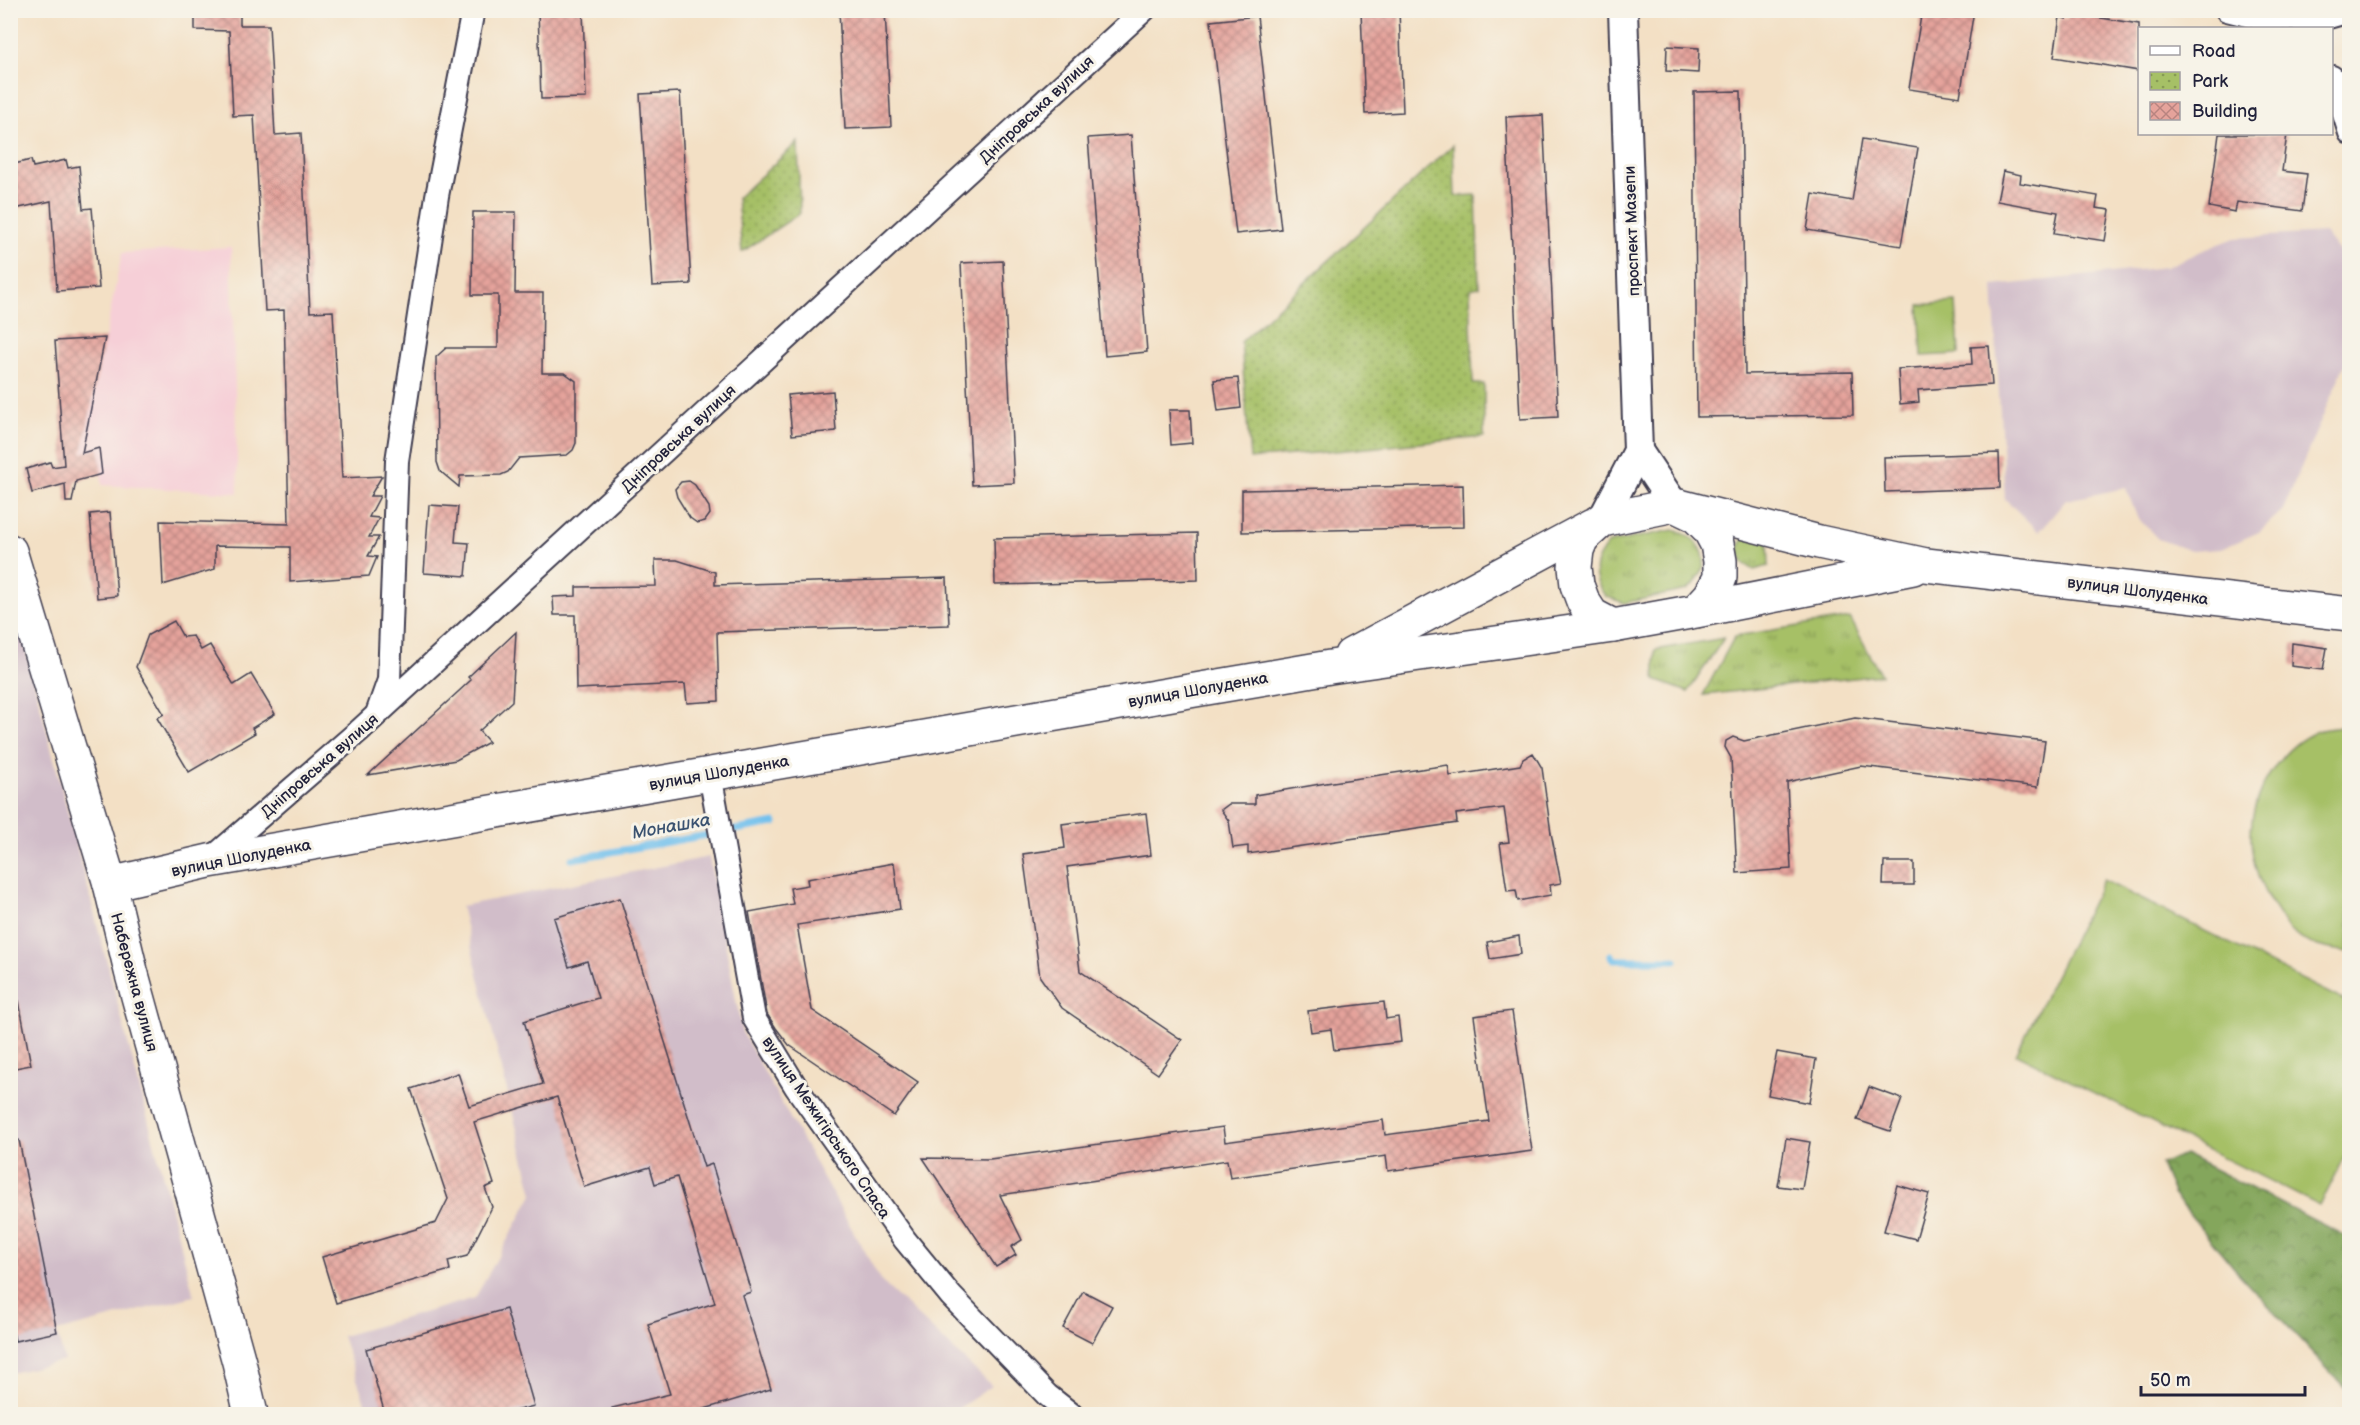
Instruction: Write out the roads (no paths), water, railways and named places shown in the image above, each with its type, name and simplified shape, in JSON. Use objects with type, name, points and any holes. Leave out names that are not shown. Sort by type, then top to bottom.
[{"type":"main road","points":[[1677,506],[1695,515],[1709,529],[1717,544],[1720,578],[1710,596],[1696,611],[1613,626],[1592,615],[1577,585],[1575,567],[1577,550],[1582,538],[1600,521],[1677,506]]},
{"type":"main road","name":"вулиця Шолуденка","points":[[1677,506],[1819,542],[1926,565],[2349,614]]},
{"type":"main road","name":"вулиця Шолуденка","points":[[1330,667],[1600,521]]},
{"type":"main road","name":"Набережна вулиця","points":[[10,551],[110,884],[131,971],[239,1362],[251,1414]]},
{"type":"main road","name":"вулиця Шолуденка","points":[[1696,611],[1926,565]]},
{"type":"main road","name":"вулиця Шолуденка","points":[[110,884],[209,861],[1330,667],[1613,626]]},
{"type":"street","points":[[376,715],[389,680],[397,461],[437,196],[473,10]]},
{"type":"street","name":"Дніпровська вулиця","points":[[209,861],[376,715],[1144,10]]},
{"type":"street","name":"проспект Мазепи","points":[[1600,521],[1638,451],[1623,10]]},
{"type":"street","points":[[2227,10],[2259,18],[2319,24],[2349,11]]},
{"type":"street","points":[[2333,83],[2349,133]]},
{"type":"street","points":[[1638,451],[1677,506]]},
{"type":"street","name":"вулиця Межигірського Спаса","points":[[710,774],[754,1018],[795,1087],[905,1240],[951,1296],[1047,1395],[1071,1414]]},
{"type":"waterway","name":"Монашка","points":[[572,859],[775,823]]},
{"type":"waterway","points":[[1611,955],[1615,960],[1675,960]]}]
